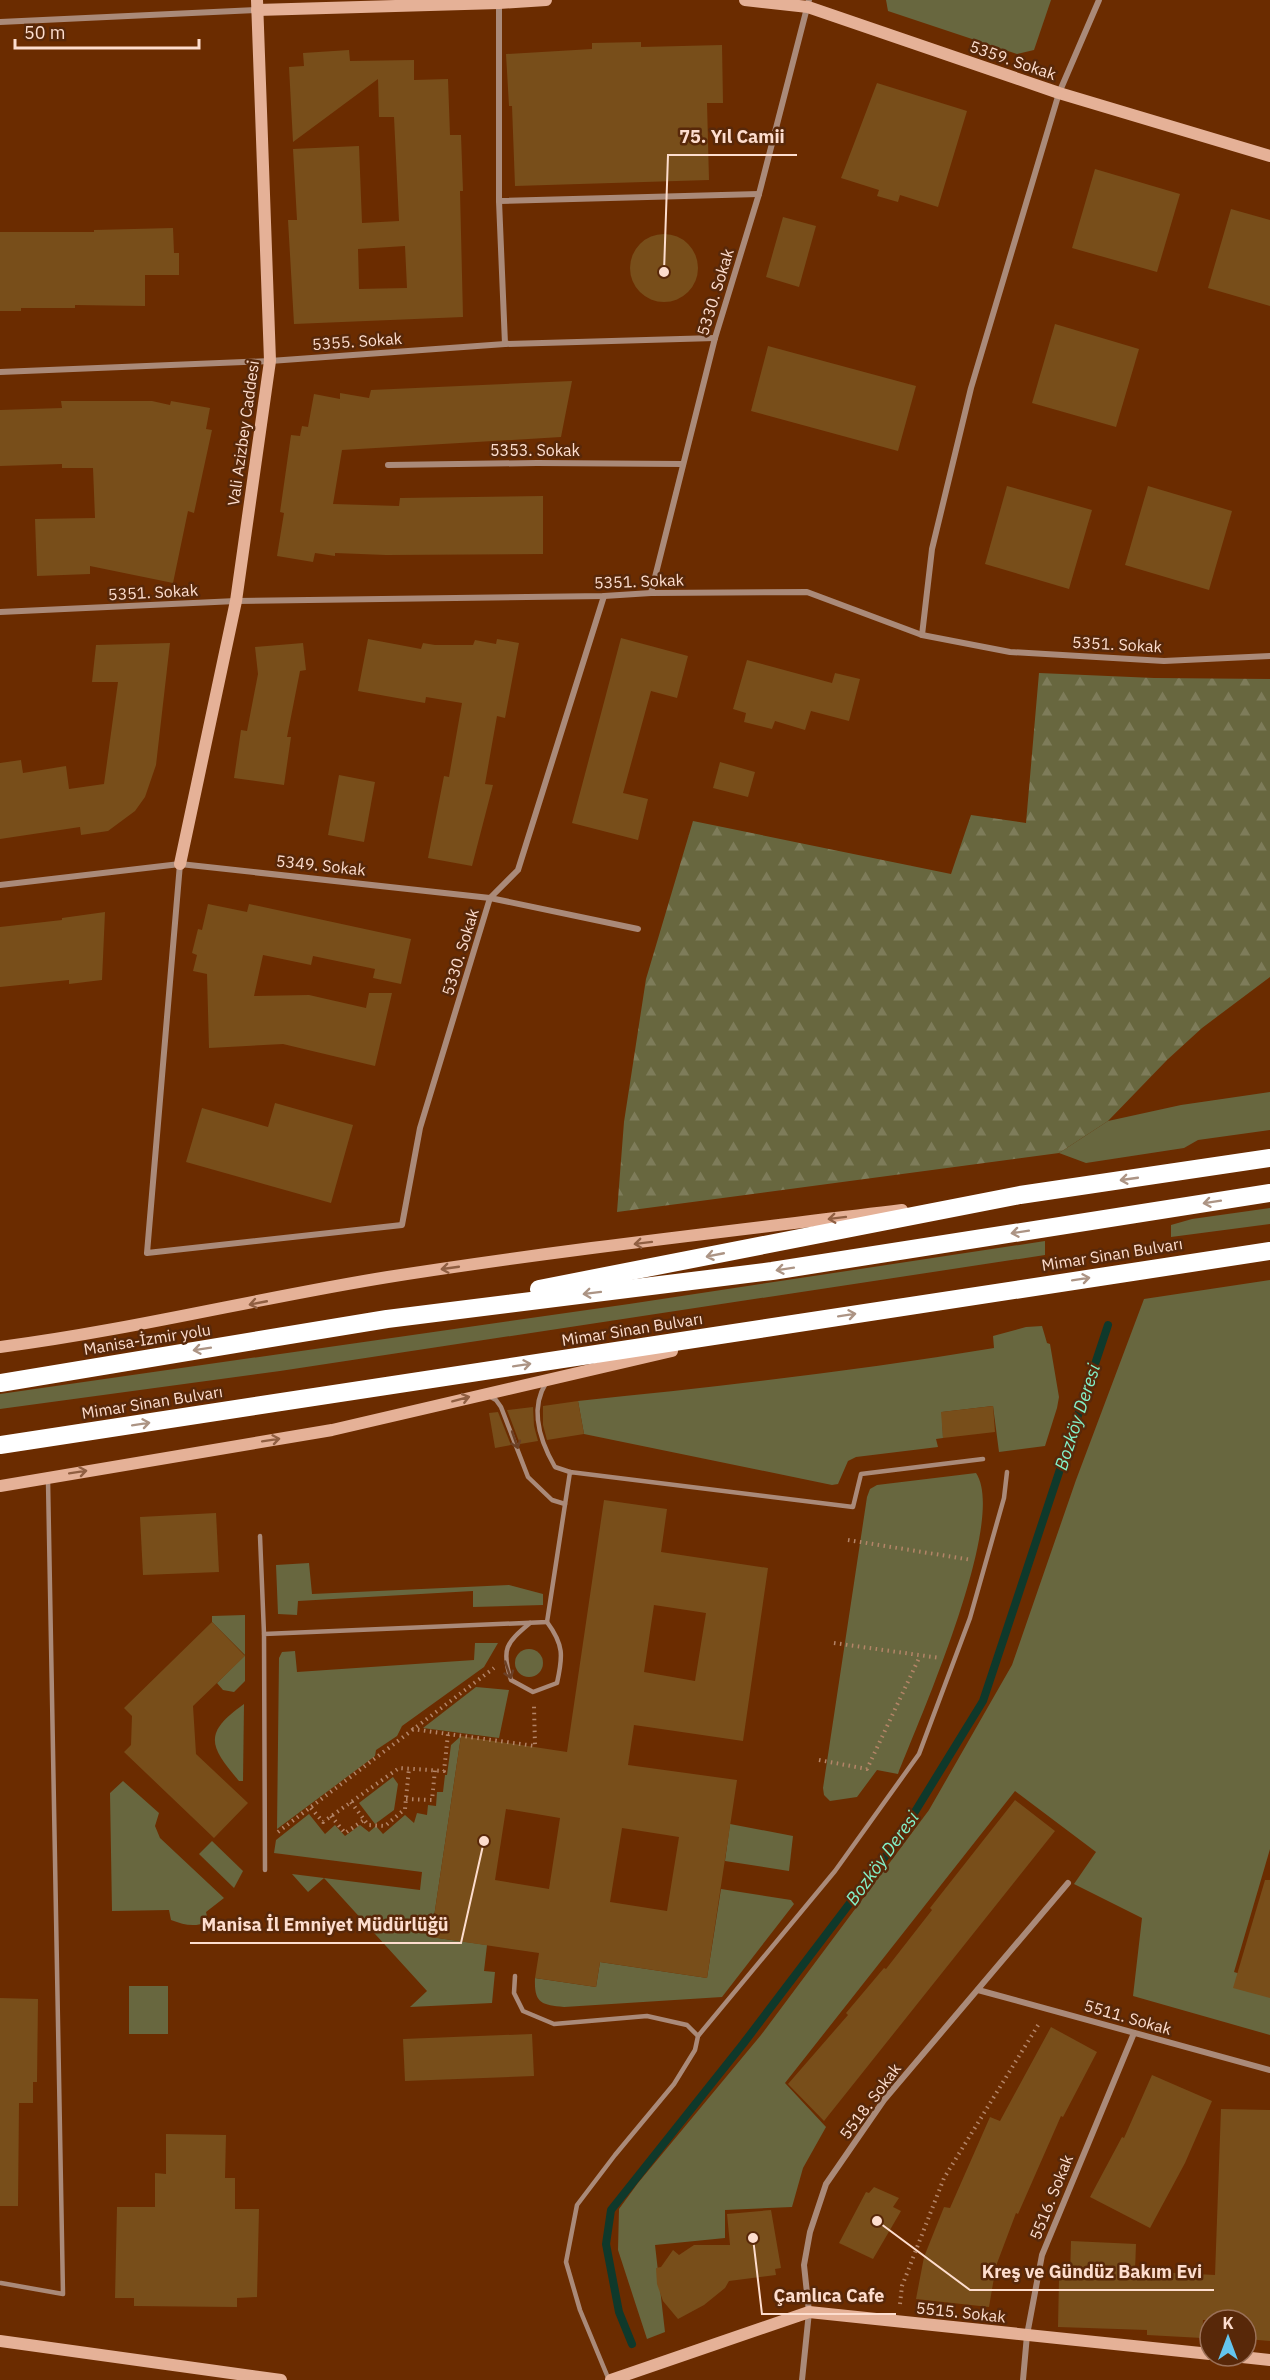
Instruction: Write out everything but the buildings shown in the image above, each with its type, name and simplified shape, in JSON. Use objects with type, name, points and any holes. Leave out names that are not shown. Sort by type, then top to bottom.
[{"type":"highway","points":[[387,1319],[1020,1195],[1270,1158]]},
{"type":"highway","points":[[387,1319],[772,1271],[1270,1193]]},
{"type":"highway","name":"Mimar Sinan Bulvarı","points":[[0,1445],[1270,1251]]},
{"type":"highway","name":"Manisa-İzmir yolu","points":[[0,1383],[387,1319]]},
{"type":"street","points":[[0,22],[257,5],[499,3],[546,0]]},
{"type":"street","name":"5359. Sokak","points":[[745,0],[809,4],[1059,93],[1270,156]]},
{"type":"street","points":[[922,635],[932,549],[971,388],[1059,93],[1099,0]]},
{"type":"street","points":[[499,3],[499,201],[505,344]]},
{"type":"street","name":"5330. Sokak","points":[[651,592],[715,338],[759,194],[809,4]]},
{"type":"street","name":"Vali Azizbey Caddesi","points":[[180,864],[236,601],[270,361],[257,5]]},
{"type":"street","points":[[499,201],[759,194]]},
{"type":"street","name":"5355. Sokak","points":[[0,372],[270,361],[505,344],[715,338]]},
{"type":"street","name":"5353. Sokak","points":[[388,465],[682,464]]},
{"type":"street","name":"5351. Sokak","points":[[0,612],[236,601],[604,596],[651,592],[807,592],[922,635],[1010,652],[1164,661],[1270,656]]},
{"type":"street","name":"5330. Sokak","points":[[180,864],[147,1253],[402,1225],[420,1128],[490,898],[518,870],[604,596]]},
{"type":"street","name":"5349. Sokak","points":[[0,885],[180,864],[490,898],[638,929]]},
{"type":"street","points":[[0,1347],[163,1322],[387,1278],[537,1256],[1020,1195]]},
{"type":"street","points":[[0,1486],[332,1430],[548,1378],[789,1324]]},
{"type":"street","name":"5518. Sokak","points":[[802,2380],[809,2312],[804,2265],[810,2232],[826,2184],[884,2100],[1068,1883]]},
{"type":"street","name":"5511. Sokak","points":[[978,1990],[1270,2070]]},
{"type":"street","name":"5516. Sokak","points":[[1023,2380],[1027,2335],[1042,2255],[1134,2033]]},
{"type":"street","name":"5515. Sokak","points":[[610,2380],[809,2312],[1198,2353]]},
{"type":"street","points":[[0,2341],[281,2380]]},
{"type":"lane","points":[[548,1378],[541,1391],[537,1419],[544,1447],[555,1467],[570,1472],[853,1507],[861,1474],[983,1459]]},
{"type":"lane","points":[[484,1393],[496,1400],[501,1407],[528,1477],[552,1500],[565,1504]]},
{"type":"lane","points":[[530,1623],[510,1639],[505,1660],[512,1680],[533,1692],[557,1683],[563,1656],[555,1633],[547,1622],[570,1472]]},
{"type":"lane","points":[[610,2380],[580,2310],[566,2262],[577,2205],[674,2084],[695,2050],[698,2036],[835,1871],[919,1754],[970,1618],[1004,1498],[1007,1472]]},
{"type":"lane","points":[[1,2283],[63,2294],[48,1477]]},
{"type":"lane","points":[[260,1536],[264,1634],[265,1870]]},
{"type":"lane","points":[[264,1634],[547,1622]]},
{"type":"lane","points":[[515,1976],[514,1993],[523,2012],[554,2024],[648,2016],[687,2025],[698,2036]]},
{"type":"path","points":[[848,1540],[986,1563]]},
{"type":"path","points":[[834,1643],[954,1660]]},
{"type":"path","points":[[819,1760],[867,1769],[920,1656]]},
{"type":"path","points":[[265,1842],[505,1660]]},
{"type":"path","points":[[412,1729],[535,1746],[533,1692]]},
{"type":"path","points":[[311,1808],[323,1822],[399,1767],[444,1771],[448,1734]]},
{"type":"path","points":[[351,1802],[368,1825],[385,1826],[405,1809],[409,1768]]},
{"type":"path","points":[[406,1799],[432,1800],[435,1770]]},
{"type":"path","points":[[331,1816],[345,1833],[364,1820]]},
{"type":"path","points":[[898,2322],[902,2286],[944,2178],[1048,2009]]},
{"type":"green space","points":[[886,0],[1051,0],[1034,50],[1017,54],[888,11]]},
{"type":"green space","points":[[1039,673],[1154,678],[1270,679],[1270,977],[1202,1028],[1167,1060],[1108,1121],[1059,1153],[617,1212],[624,1122],[646,979],[693,821],[951,874],[971,815],[1026,823]]},
{"type":"green space","points":[[1270,1092],[1270,1130],[1198,1140],[1184,1148],[1086,1163],[1059,1153],[1108,1121],[1181,1105]]},
{"type":"green space","points":[[1270,1208],[1270,1224],[1171,1237],[1171,1225],[1192,1219]]},
{"type":"green space","points":[[1045,1241],[1045,1255],[280,1371],[0,1409],[0,1394],[629,1304]]},
{"type":"green space","points":[[1270,1280],[1270,1849],[1234,1972],[1270,1983],[1270,2035],[1133,1996],[1142,1918],[1074,1884],[1096,1852],[1015,1791],[785,2083],[826,2127],[803,2168],[792,2207],[725,2210],[725,2238],[655,2245],[665,2332],[647,2339],[618,2250],[619,2209],[761,2035],[929,1810],[1012,1665],[1076,1480],[1144,1299]]},
{"type":"green space","points":[[1042,1326],[1047,1343],[1050,1344],[1059,1397],[1045,1446],[999,1452],[993,1406],[942,1412],[943,1438],[936,1439],[938,1447],[856,1457],[848,1461],[838,1484],[832,1485],[584,1434],[578,1401],[786,1378],[994,1348],[993,1336],[1026,1327]]},
{"type":"green space","points":[[976,1473],[983,1497],[980,1532],[971,1575],[957,1621],[898,1774],[877,1770],[857,1797],[830,1801],[824,1795],[823,1788],[870,1489],[877,1485]]},
{"type":"green space","points":[[309,1563],[312,1594],[509,1585],[543,1594],[543,1605],[473,1607],[473,1591],[298,1601],[297,1615],[278,1614],[276,1565]]},
{"type":"green space","points":[[245,1615],[245,1655],[212,1622],[212,1616]]},
{"type":"green space","points":[[475,1643],[498,1643],[484,1667],[402,1726],[397,1736],[376,1750],[375,1756],[277,1829],[279,1658],[282,1652],[295,1651],[297,1672],[474,1660]]},
{"type":"green space","points":[[529,1649],[539,1653],[543,1663],[539,1673],[529,1677],[519,1673],[515,1663],[519,1653]]},
{"type":"green space","points":[[245,1655],[245,1681],[234,1692],[223,1690],[217,1683]]},
{"type":"green space","points":[[476,1687],[509,1690],[499,1738],[423,1728]]},
{"type":"green space","points":[[244,1704],[243,1781],[239,1781],[221,1758],[215,1740],[216,1732],[222,1723]]},
{"type":"green space","points":[[461,1736],[431,1937],[487,1945],[484,1971],[495,1972],[492,2003],[410,2007],[427,1991],[324,1878],[420,1890],[422,1872],[274,1853],[276,1840],[309,1814],[325,1834],[335,1825],[345,1836],[360,1825],[369,1832],[376,1826],[383,1834],[405,1815],[414,1823],[417,1813],[427,1815],[428,1805],[436,1806],[437,1792],[443,1792],[445,1775],[447,1775],[451,1745]]},
{"type":"green space","points":[[393,1777],[398,1784],[394,1810],[375,1824],[359,1803]]},
{"type":"green space","points":[[123,1781],[159,1813],[155,1826],[160,1838],[224,1898],[206,1912],[208,1921],[194,1925],[181,1923],[171,1920],[169,1910],[112,1911],[110,1793]]},
{"type":"green space","points":[[730,1824],[793,1836],[789,1871],[725,1861]]},
{"type":"green space","points":[[212,1841],[243,1871],[234,1888],[199,1854]]},
{"type":"green space","points":[[292,1874],[324,1878],[308,1892]]},
{"type":"green space","points":[[721,1889],[791,1900],[794,1904],[722,1997],[564,2007],[544,2004],[538,1998],[535,1978],[596,1987],[600,1962],[707,1978]]},
{"type":"green space","points":[[129,1986],[168,1986],[168,2034],[129,2034]]},
{"type":"waterway","name":"Bozköy Deresi","points":[[632,2344],[619,2312],[606,2244],[611,2210],[743,2044],[897,1841],[983,1701],[1108,1325]]},
{"type":"place","name":"75. Yıl Camii","points":[[664,272]]},
{"type":"place","name":"Manisa İl Emniyet Müdürlüğü","points":[[484,1841]]},
{"type":"place","name":"Kreş ve Gündüz Bakım Evi","points":[[877,2221]]},
{"type":"place","name":"Çamlıca Cafe","points":[[753,2238]]}]
